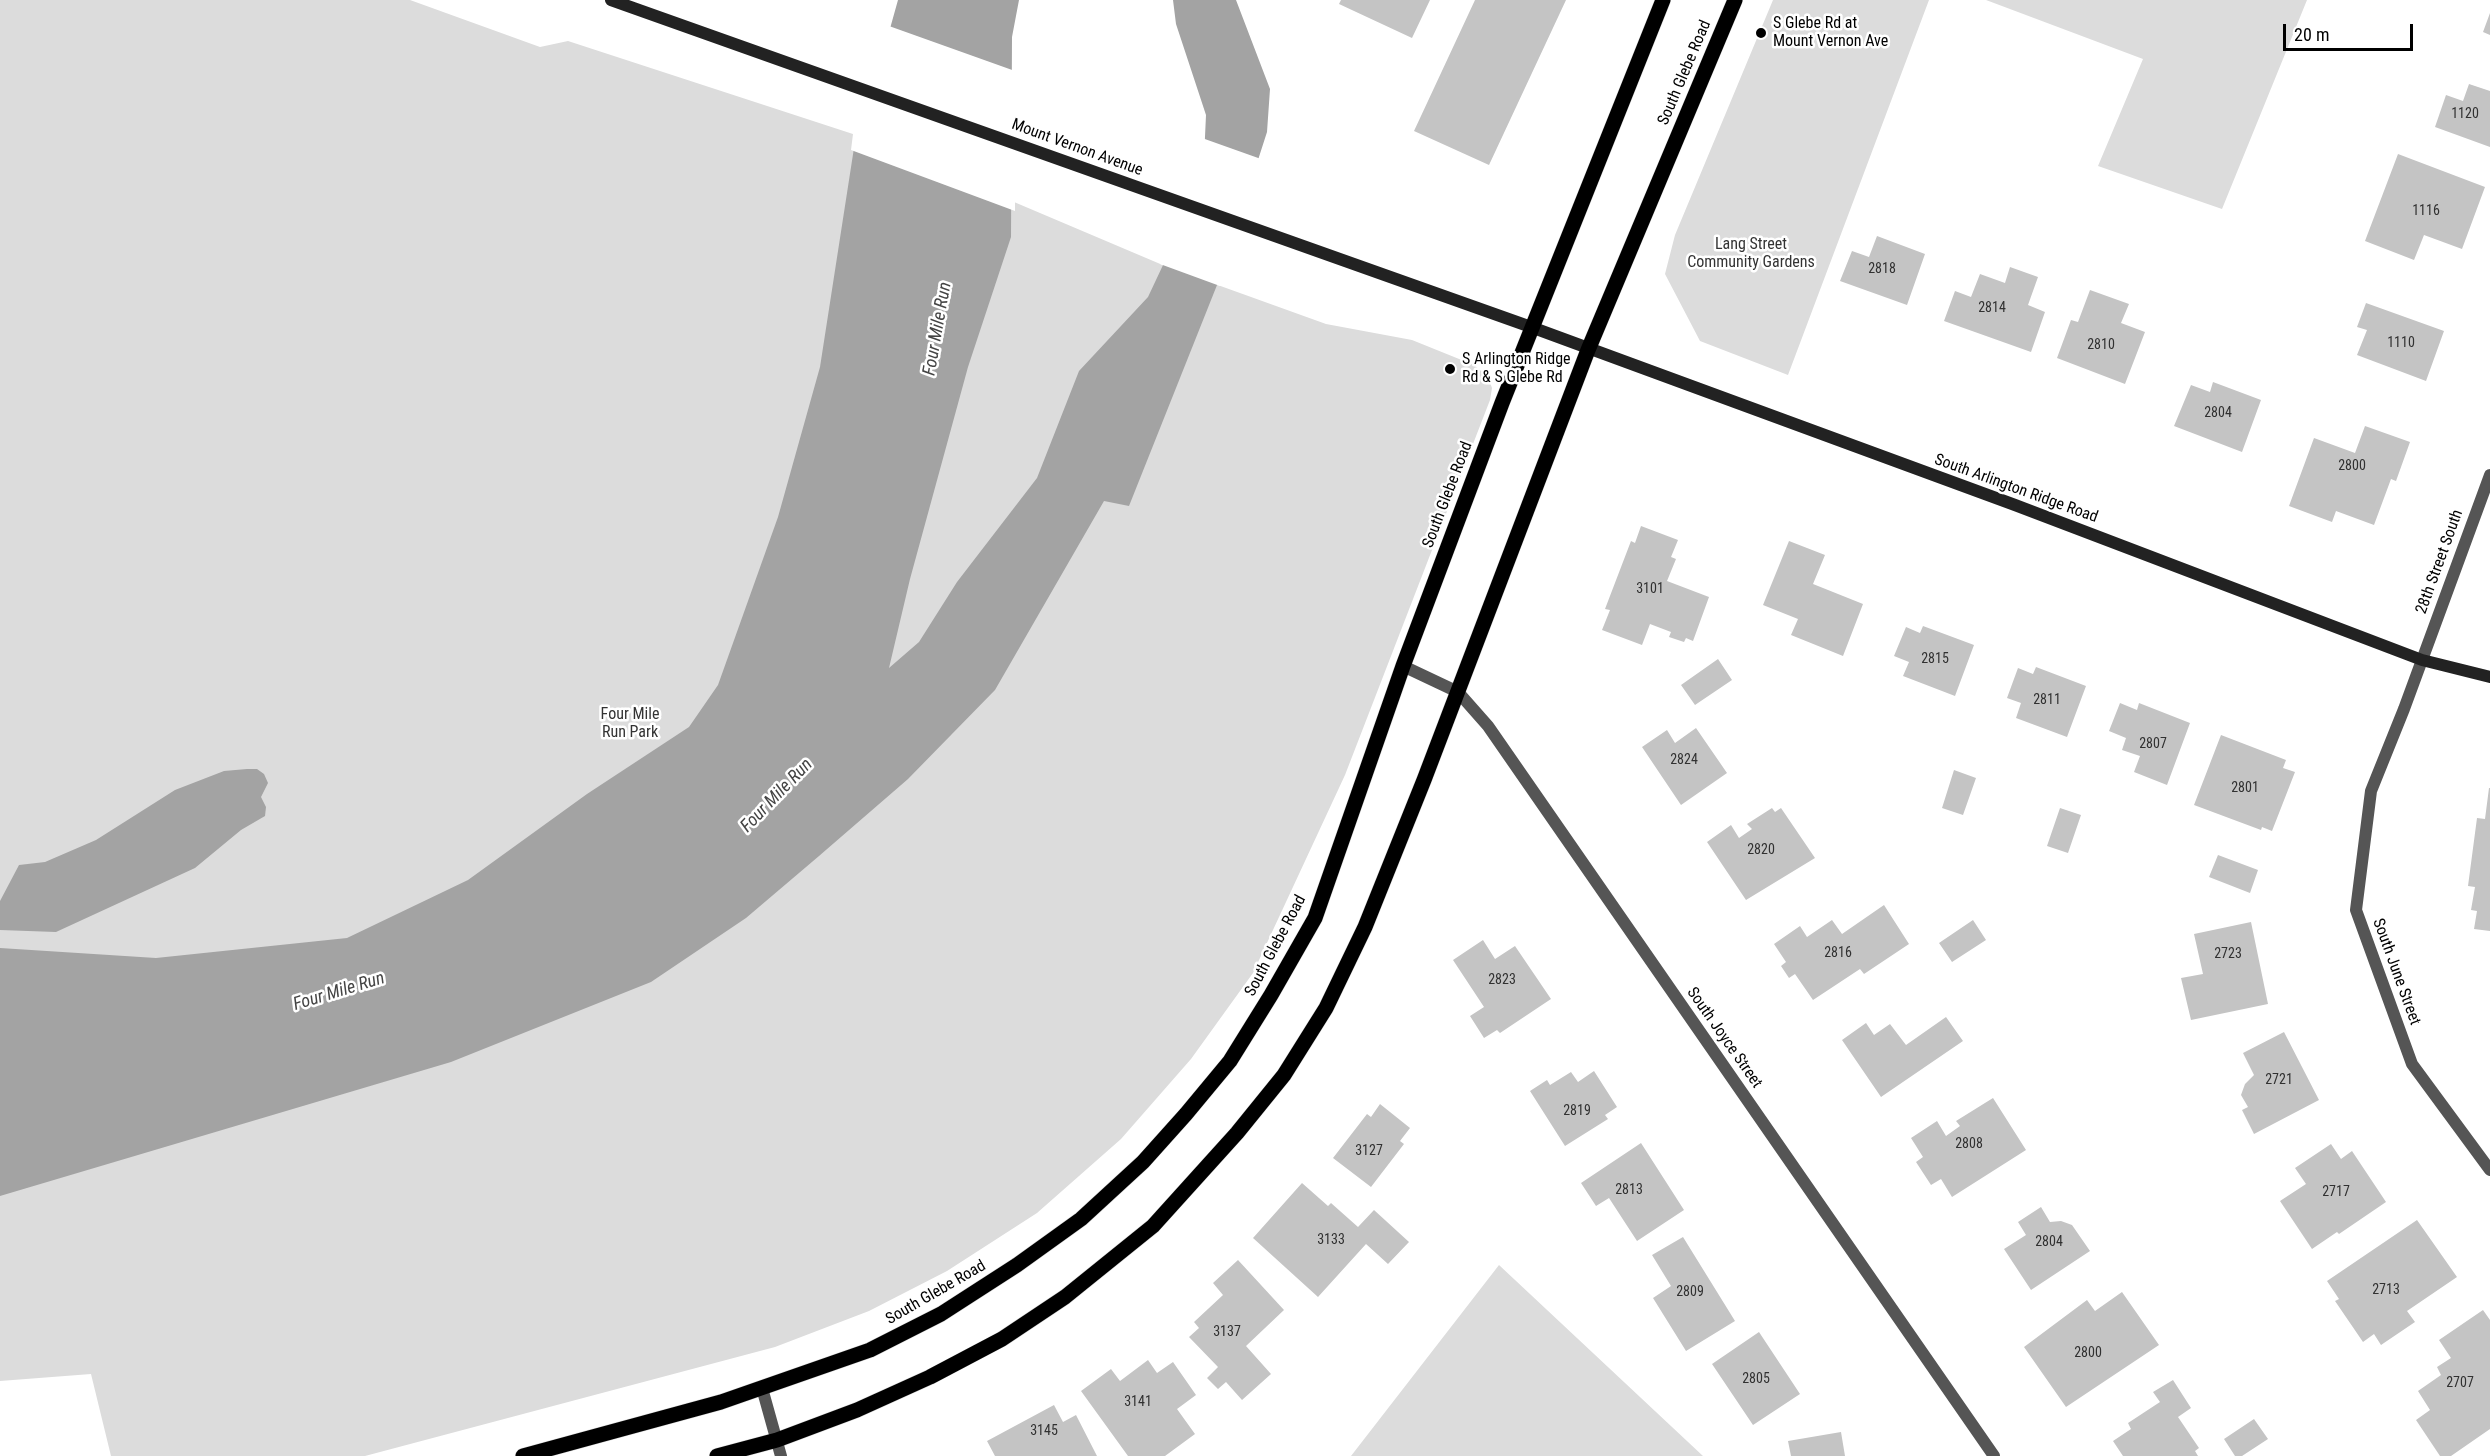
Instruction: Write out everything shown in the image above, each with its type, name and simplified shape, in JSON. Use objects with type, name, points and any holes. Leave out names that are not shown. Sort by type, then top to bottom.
[{"type":"main road","name":"Mount Vernon Avenue","points":[[610,0],[1531,327]]},
{"type":"main road","name":"South Glebe Road","points":[[523,1456],[721,1402],[870,1350],[941,1314],[1017,1265],[1081,1219],[1143,1162],[1230,1061],[1315,918],[1403,666],[1531,327],[1663,0]]},
{"type":"main road","name":"South Glebe Road","points":[[717,1456],[777,1440],[857,1410],[930,1377],[1002,1339],[1065,1297],[1153,1226],[1237,1133],[1284,1075],[1326,1008],[1365,927],[1458,692],[1588,350],[1735,0]]},
{"type":"main road","name":"South Arlington Ridge Road","points":[[1531,327],[1588,350],[2014,505],[2422,660],[2490,677]]},
{"type":"street","name":"28th Street South","points":[[2422,660],[2490,475]]},
{"type":"street","name":"South June Street","points":[[2422,660],[2371,791],[2356,910],[2412,1064],[2490,1170]]},
{"type":"street","name":"South Joyce Street","points":[[1403,666],[1458,692],[1495,736],[1994,1456]]},
{"type":"street","points":[[762,1388],[781,1456]]},
{"type":"green space","name":"Four Mile Run Park","points":[[0,0],[410,0],[540,47],[568,41],[856,135],[1165,266],[1326,324],[1412,340],[1474,365],[1488,377],[1492,388],[1490,400],[1345,775],[1253,973],[1191,1059],[1121,1139],[1037,1213],[947,1271],[869,1311],[775,1347],[365,1456],[111,1456],[91,1374],[0,1381]]},
{"type":"green space","name":"Lang Street Community Gardens","points":[[1773,0],[1929,0],[1788,375],[1700,341],[1665,274],[1675,235]]},
{"type":"green space","points":[[1986,0],[2307,0],[2222,209],[2098,166],[2143,59]]},
{"type":"green space","points":[[1499,1265],[1703,1456],[1351,1456]]},
{"type":"water","name":"Four Mile Run","points":[[898,0],[1019,0],[1012,37],[1011,237],[968,367],[910,579],[889,668],[919,642],[957,582],[1037,478],[1079,371],[1148,297],[1203,180],[1206,115],[1176,24],[1173,0],[1236,0],[1270,89],[1267,132],[1221,275],[1129,506],[1104,501],[995,690],[908,779],[746,918],[651,982],[451,1062],[0,1196],[0,948],[156,958],[347,938],[468,880],[587,794],[689,727],[718,685],[778,517],[820,367],[856,135],[872,93]]},
{"type":"water","points":[[257,769],[264,774],[268,783],[261,797],[266,807],[265,816],[241,830],[195,868],[56,932],[0,930],[0,901],[19,865],[45,862],[96,840],[175,790],[224,771]]},
{"type":"pier","points":[[889,26],[1015,71],[1015,211],[851,150],[853,134],[869,92]]},
{"type":"pier","points":[[1202,138],[1261,159],[1220,286],[1160,264],[1200,179]]},
{"type":"building","points":[[1341,0],[1430,0],[1412,38],[1339,4]]},
{"type":"building","points":[[1475,0],[1566,0],[1489,165],[1414,131]]},
{"type":"building","points":[[2490,13],[2490,35],[2483,32]]},
{"type":"building","points":[[2469,84],[2490,91],[2490,147],[2435,127],[2446,95],[2463,101]]},
{"type":"building","points":[[2398,154],[2485,187],[2462,249],[2424,235],[2414,260],[2365,241]]},
{"type":"building","points":[[1877,236],[1925,254],[1907,305],[1840,281],[1852,251],[1869,257]]},
{"type":"building","points":[[2010,267],[2038,277],[2028,305],[2045,312],[2031,352],[1944,321],[1955,291],[1971,297],[1980,274],[2005,283]]},
{"type":"building","points":[[2090,290],[2129,304],[2121,323],[2145,332],[2125,384],[2057,358],[2071,320],[2078,322]]},
{"type":"building","points":[[2366,303],[2444,331],[2426,381],[2357,355],[2367,330],[2357,327]]},
{"type":"building","points":[[2213,382],[2261,400],[2242,452],[2174,426],[2191,385],[2210,392]]},
{"type":"building","points":[[2365,426],[2410,442],[2396,481],[2391,479],[2374,525],[2336,511],[2332,522],[2289,506],[2314,438],[2355,453]]},
{"type":"building","points":[[1641,526],[1678,540],[1671,557],[1676,559],[1667,581],[1709,597],[1693,641],[1686,638],[1684,642],[1669,637],[1671,632],[1650,624],[1642,645],[1602,630],[1610,610],[1605,609],[1631,541],[1635,543]]},
{"type":"building","points":[[1789,541],[1825,555],[1813,584],[1863,604],[1843,656],[1791,635],[1798,619],[1763,605]]},
{"type":"building","points":[[1923,626],[1974,645],[1955,696],[1903,676],[1909,662],[1894,656],[1906,627],[1920,633]]},
{"type":"building","points":[[1718,659],[1732,680],[1695,705],[1681,685]]},
{"type":"building","points":[[2036,667],[2086,686],[2067,737],[2016,718],[2021,703],[2007,698],[2018,668],[2033,674]]},
{"type":"building","points":[[2120,703],[2137,710],[2139,703],[2190,723],[2167,785],[2134,772],[2140,756],[2122,750],[2126,738],[2109,731]]},
{"type":"building","points":[[1696,728],[1727,773],[1681,805],[1642,747],[1667,730],[1675,743]]},
{"type":"building","points":[[2221,735],[2286,760],[2283,768],[2295,772],[2272,831],[2262,827],[2261,830],[2194,805]]},
{"type":"building","points":[[1954,770],[1976,778],[1963,815],[1942,808]]},
{"type":"building","points":[[2489,788],[2490,931],[2474,929],[2477,911],[2471,910],[2475,887],[2468,886],[2477,818],[2485,819]]},
{"type":"building","points":[[1772,808],[1775,812],[1781,808],[1815,858],[1746,900],[1707,842],[1731,825],[1739,838],[1752,829],[1747,824]]},
{"type":"building","points":[[2060,808],[2081,815],[2068,853],[2047,846]]},
{"type":"building","points":[[2218,855],[2258,870],[2250,893],[2209,877]]},
{"type":"building","points":[[1884,905],[1909,944],[1864,974],[1860,969],[1813,1000],[1795,974],[1789,978],[1781,966],[1786,962],[1774,944],[1800,926],[1807,937],[1832,920],[1842,934]]},
{"type":"building","points":[[1973,920],[1986,940],[1952,962],[1939,943]]},
{"type":"building","points":[[2251,922],[2268,1004],[2191,1020],[2181,978],[2203,974],[2194,934]]},
{"type":"building","points":[[1483,940],[1495,959],[1515,946],[1551,999],[1500,1033],[1497,1030],[1484,1038],[1470,1016],[1484,1007],[1453,960]]},
{"type":"building","points":[[1946,1017],[1963,1041],[1881,1097],[1842,1040],[1866,1023],[1874,1035],[1890,1024],[1906,1045]]},
{"type":"building","points":[[2284,1032],[2319,1100],[2254,1134],[2242,1110],[2248,1107],[2241,1095],[2245,1084],[2254,1075],[2243,1053]]},
{"type":"building","points":[[1594,1071],[1617,1107],[1605,1115],[1608,1119],[1565,1146],[1530,1091],[1547,1080],[1550,1085],[1571,1072],[1578,1082]]},
{"type":"building","points":[[1993,1098],[2026,1150],[1952,1197],[1941,1179],[1931,1185],[1916,1162],[1923,1157],[1911,1138],[1937,1121],[1946,1136],[1960,1126],[1956,1121]]},
{"type":"building","points":[[1380,1104],[1410,1128],[1400,1141],[1404,1144],[1371,1187],[1333,1158],[1367,1114],[1371,1117]]},
{"type":"building","points":[[1641,1143],[1684,1210],[1637,1241],[1609,1198],[1596,1206],[1581,1183]]},
{"type":"building","points":[[2331,1144],[2341,1159],[2352,1151],[2386,1202],[2339,1234],[2337,1232],[2312,1249],[2280,1201],[2306,1184],[2295,1168]]},
{"type":"building","points":[[1302,1183],[1328,1206],[1331,1203],[1358,1227],[1374,1210],[1409,1242],[1388,1264],[1366,1244],[1318,1297],[1253,1238]]},
{"type":"building","points":[[2041,1207],[2050,1222],[2061,1221],[2072,1225],[2090,1251],[2031,1290],[2004,1249],[2026,1235],[2018,1222]]},
{"type":"building","points":[[2417,1220],[2457,1277],[2407,1311],[2415,1322],[2381,1345],[2374,1334],[2363,1342],[2335,1301],[2339,1299],[2327,1281]]},
{"type":"building","points":[[1683,1237],[1735,1321],[1686,1351],[1653,1298],[1671,1286],[1652,1255]]},
{"type":"building","points":[[1238,1260],[1284,1310],[1246,1346],[1271,1374],[1242,1400],[1226,1382],[1218,1389],[1207,1378],[1218,1367],[1189,1337],[1199,1328],[1194,1322],[1223,1295],[1213,1283]]},
{"type":"building","points":[[2122,1292],[2159,1345],[2066,1407],[2024,1347],[2087,1300],[2095,1311]]},
{"type":"building","points":[[2483,1310],[2490,1320],[2490,1429],[2451,1456],[2440,1456],[2416,1420],[2430,1410],[2418,1391],[2441,1375],[2437,1367],[2451,1358],[2439,1340]]},
{"type":"building","points":[[1759,1332],[1800,1394],[1753,1425],[1712,1364]]},
{"type":"building","points":[[1148,1360],[1157,1373],[1173,1362],[1196,1395],[1177,1409],[1195,1434],[1165,1456],[1128,1456],[1081,1391],[1111,1369],[1120,1381]]},
{"type":"building","points":[[2173,1380],[2191,1408],[2178,1417],[2199,1448],[2195,1451],[2198,1456],[2123,1456],[2113,1441],[2131,1429],[2128,1423],[2160,1402],[2153,1392]]},
{"type":"building","points":[[1054,1405],[1063,1422],[1076,1415],[1097,1456],[995,1456],[987,1441]]},
{"type":"building","points":[[2254,1419],[2268,1439],[2242,1456],[2235,1456],[2224,1439]]},
{"type":"building","points":[[1841,1432],[1845,1456],[1791,1456],[1788,1441]]},
{"type":"place","name":"S Glebe Rd at Mount Vernon Ave","points":[[1761,33]]},
{"type":"place","name":"S Arlington Ridge Rd & S Glebe Rd","points":[[1450,369]]}]
